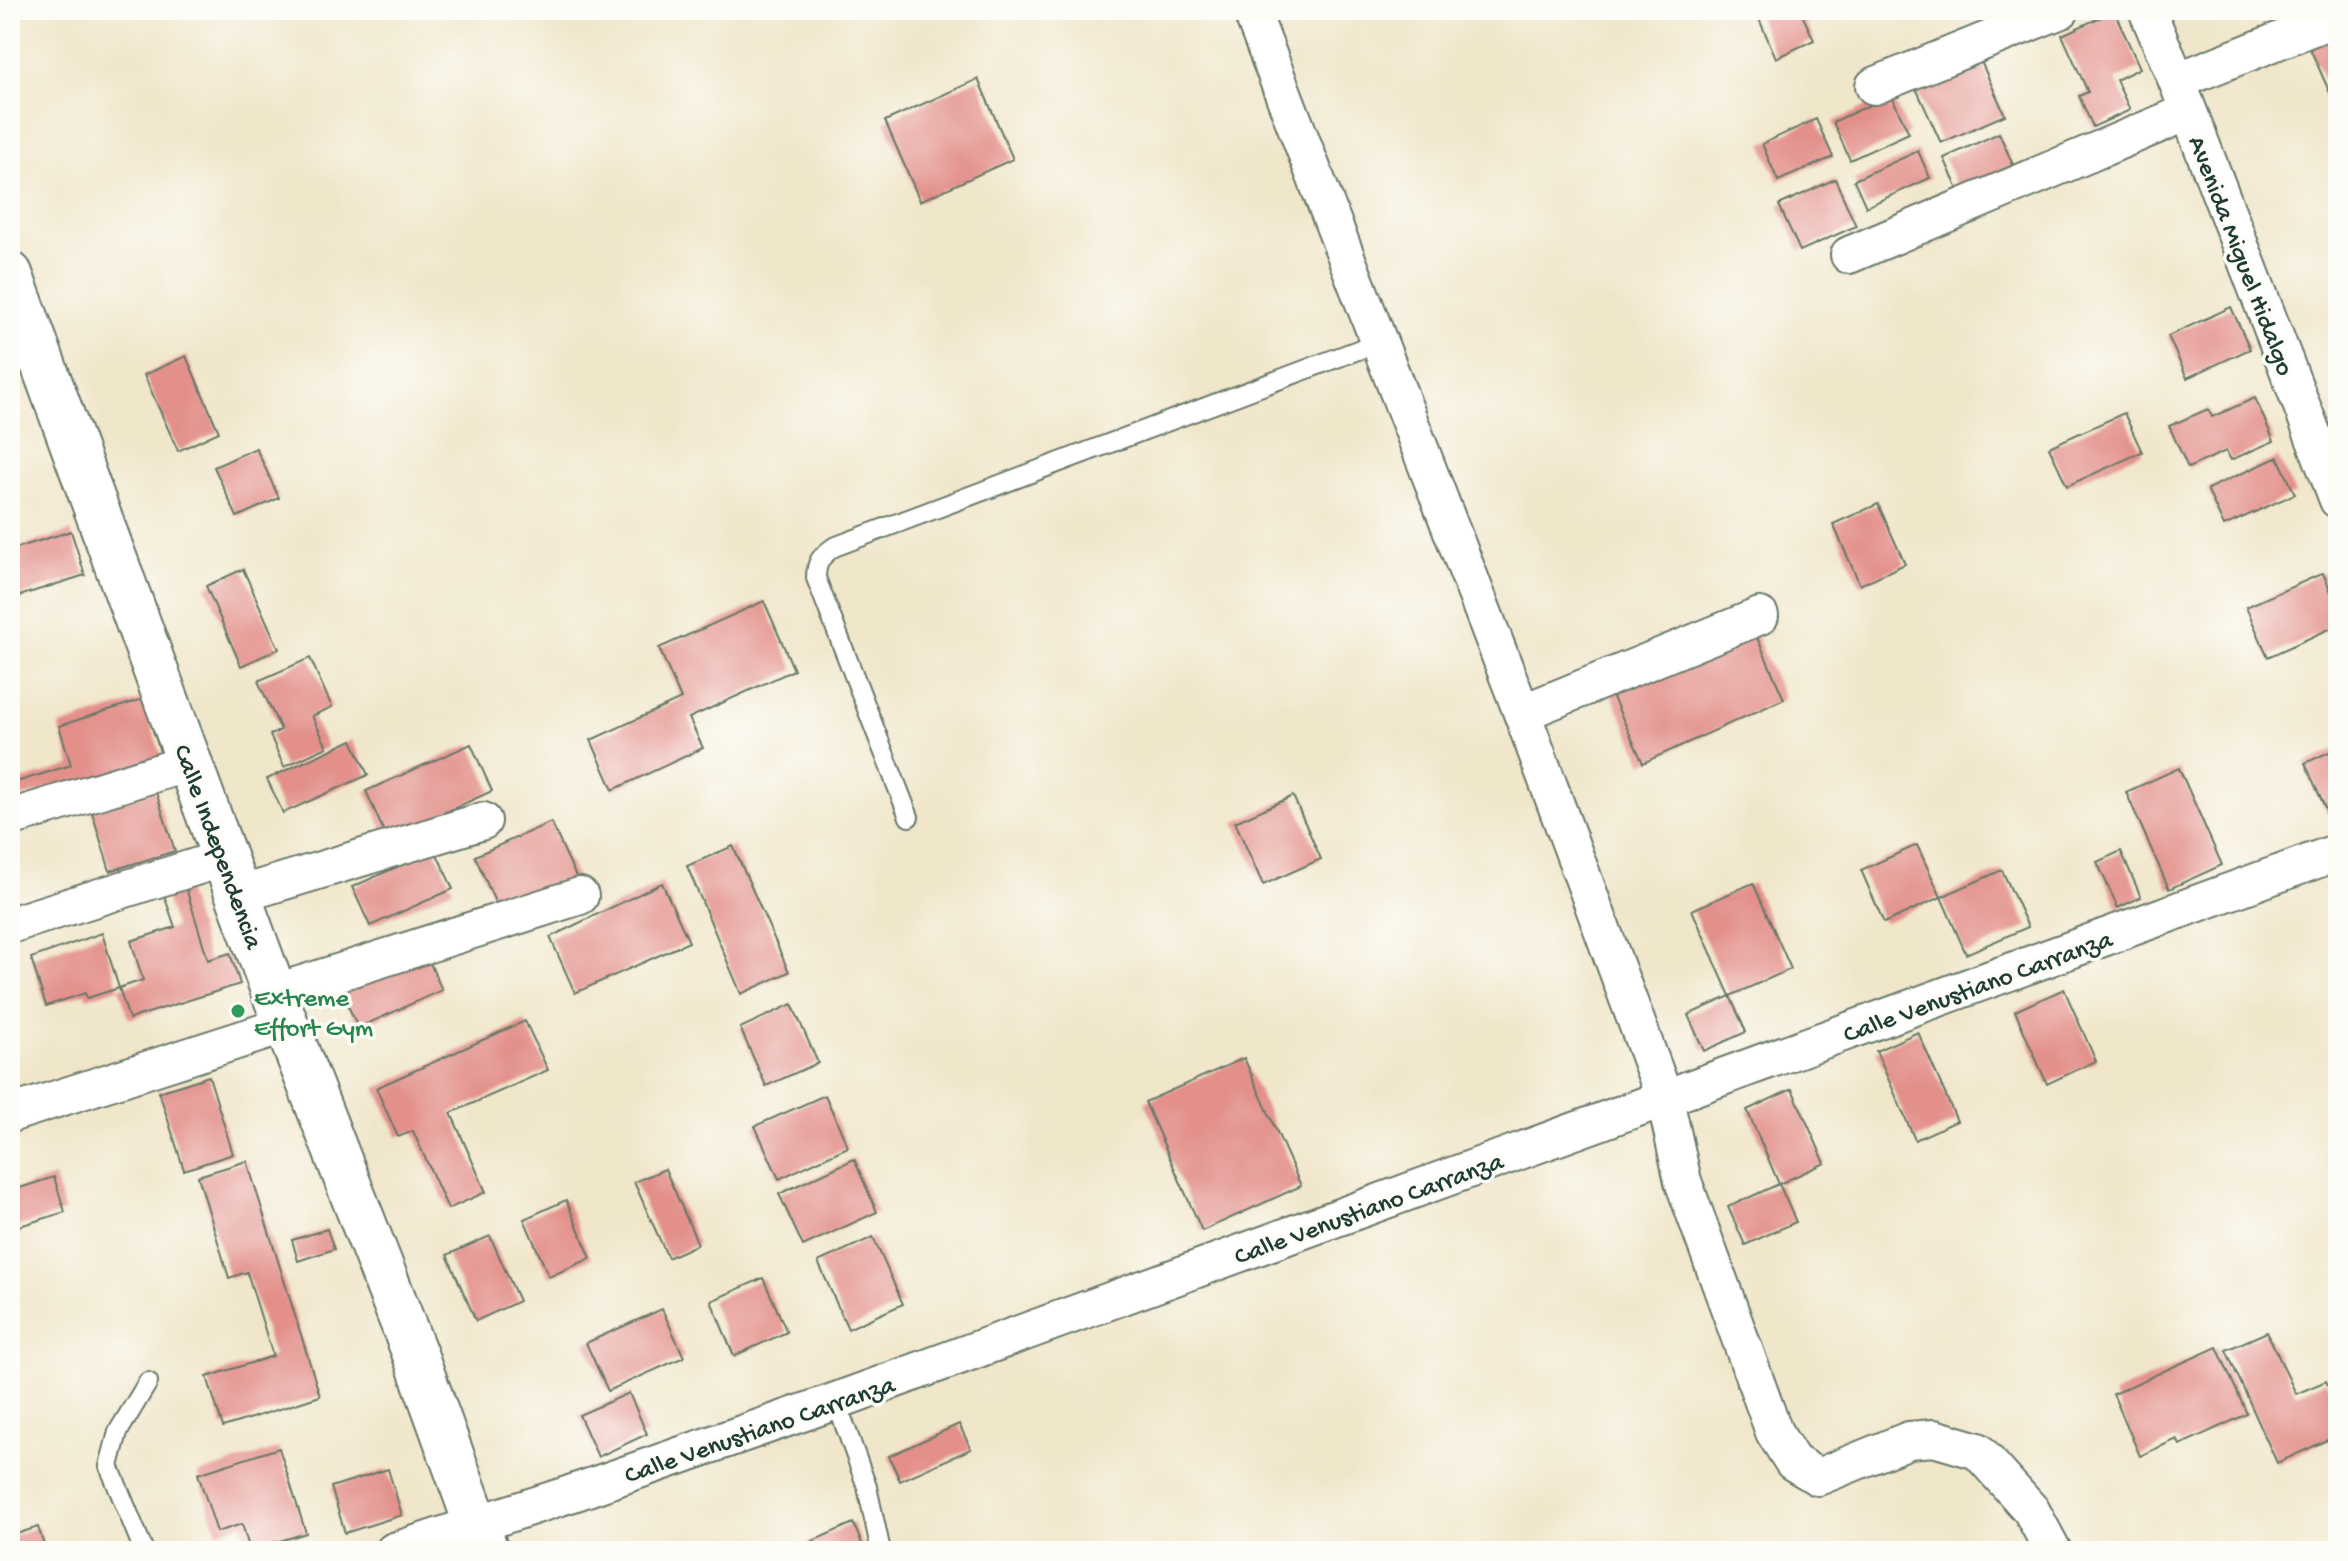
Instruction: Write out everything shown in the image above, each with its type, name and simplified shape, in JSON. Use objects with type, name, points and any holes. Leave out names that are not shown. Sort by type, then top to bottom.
[{"type":"street","points":[[1251,10],[1522,713],[1665,1099],[1683,1181],[1774,1432],[1793,1462],[1818,1477],[1909,1440],[1934,1438],[1978,1451],[2031,1510],[2053,1551]]},
{"type":"street","points":[[1874,86],[2061,10]]},
{"type":"street","name":"Avenida Miguel Hidalgo","points":[[2147,10],[2338,500]]},
{"type":"street","points":[[1849,255],[2183,97],[2338,17]]},
{"type":"street","name":"Calle Independencia","points":[[10,274],[280,1009],[416,1357],[481,1538]]},
{"type":"street","points":[[1522,713],[1760,616]]},
{"type":"street","points":[[10,818],[189,763]]},
{"type":"street","points":[[10,925],[483,821]]},
{"type":"street","name":"Calle Venustiano Carranza","points":[[394,1551],[481,1538],[570,1494],[836,1401],[2338,852]]},
{"type":"street","points":[[10,1114],[580,896]]},
{"type":"lane","points":[[909,817],[816,578],[821,557],[834,547],[1379,342]]},
{"type":"lane","points":[[144,1551],[109,1466],[118,1432],[148,1382]]},
{"type":"lane","points":[[836,1401],[867,1487],[881,1551]]},
{"type":"building","points":[[1755,10],[1800,10],[1814,40],[1776,58]]},
{"type":"building","points":[[2114,11],[2140,68],[2116,80],[2130,110],[2093,127],[2079,96],[2088,92],[2062,35]]},
{"type":"building","points":[[2338,33],[2338,111],[2309,46]]},
{"type":"building","points":[[1979,57],[2005,115],[1941,143],[1915,86]]},
{"type":"building","points":[[978,79],[1013,159],[920,201],[885,121]]},
{"type":"building","points":[[1891,95],[1909,133],[1850,160],[1833,122]]},
{"type":"building","points":[[1816,119],[1833,157],[1778,181],[1762,144]]},
{"type":"building","points":[[1999,133],[2018,176],[1963,201],[1944,158]]},
{"type":"building","points":[[1918,151],[1930,178],[1866,207],[1854,180]]},
{"type":"building","points":[[1835,179],[1856,226],[1800,251],[1779,205]]},
{"type":"building","points":[[2231,307],[2250,349],[2187,378],[2168,336]]},
{"type":"building","points":[[186,356],[219,432],[178,451],[144,375]]},
{"type":"building","points":[[2255,398],[2274,441],[2231,460],[2226,451],[2188,468],[2169,426],[2208,409],[2212,417]]},
{"type":"building","points":[[2124,413],[2142,452],[2067,486],[2049,447]]},
{"type":"building","points":[[256,448],[279,498],[237,517],[214,467]]},
{"type":"building","points":[[2278,457],[2295,494],[2224,526],[2207,489]]},
{"type":"building","points":[[1878,504],[1905,564],[1860,585],[1833,524]]},
{"type":"building","points":[[71,531],[85,575],[10,599],[10,550]]},
{"type":"building","points":[[243,569],[279,649],[241,666],[206,586]]},
{"type":"building","points":[[2323,573],[2338,608],[2338,625],[2268,657],[2246,607]]},
{"type":"building","points":[[764,601],[794,670],[689,718],[703,748],[613,790],[591,740],[681,699],[659,648]]},
{"type":"building","points":[[1752,626],[1784,699],[1643,763],[1610,691]]},
{"type":"building","points":[[310,658],[332,707],[312,716],[327,747],[284,767],[270,735],[281,730],[258,681]]},
{"type":"building","points":[[143,699],[163,761],[10,800],[10,784],[71,765],[59,726]]},
{"type":"building","points":[[352,740],[368,775],[283,813],[267,779]]},
{"type":"building","points":[[471,744],[492,791],[387,839],[366,791]]},
{"type":"building","points":[[2338,748],[2338,812],[2329,817],[2305,763]]},
{"type":"building","points":[[2179,768],[2222,865],[2169,889],[2126,792]]},
{"type":"building","points":[[155,789],[175,851],[110,871],[91,809]]},
{"type":"building","points":[[1293,796],[1321,859],[1263,885],[1235,822]]},
{"type":"building","points":[[551,822],[578,881],[501,916],[475,856]]},
{"type":"building","points":[[1917,845],[1941,897],[1884,923],[1861,870]]},
{"type":"building","points":[[733,846],[789,972],[741,994],[687,866]]},
{"type":"building","points":[[435,850],[453,889],[370,926],[352,887]]},
{"type":"building","points":[[2121,851],[2141,897],[2118,908],[2097,862]]},
{"type":"building","points":[[2002,870],[2028,927],[1966,954],[1941,897]]},
{"type":"building","points":[[662,883],[689,942],[575,993],[550,937]]},
{"type":"building","points":[[1753,883],[1791,969],[1730,996],[1692,910]]},
{"type":"building","points":[[186,888],[208,960],[230,953],[240,984],[129,1019],[119,988],[143,980],[131,941],[175,927],[164,895]]},
{"type":"building","points":[[102,933],[119,988],[87,998],[85,993],[46,1006],[31,958]]},
{"type":"building","points":[[425,952],[442,990],[358,1028],[341,990]]},
{"type":"building","points":[[2064,989],[2096,1061],[2047,1084],[2015,1011]]},
{"type":"building","points":[[1730,996],[1746,1032],[1704,1051],[1688,1015]]},
{"type":"building","points":[[792,1004],[818,1063],[766,1086],[740,1028]]},
{"type":"building","points":[[525,1021],[548,1070],[451,1113],[486,1192],[448,1209],[413,1131],[398,1137],[376,1088]]},
{"type":"building","points":[[1918,1032],[1957,1121],[1915,1140],[1876,1051]]},
{"type":"building","points":[[1244,1058],[1301,1186],[1202,1231],[1145,1102]]},
{"type":"building","points":[[209,1076],[233,1154],[184,1170],[159,1092]]},
{"type":"building","points":[[1792,1089],[1825,1163],[1779,1184],[1747,1110]]},
{"type":"building","points":[[825,1095],[848,1147],[779,1179],[755,1126]]},
{"type":"building","points":[[854,1159],[877,1212],[803,1246],[779,1194]]},
{"type":"building","points":[[247,1161],[320,1396],[223,1427],[207,1377],[273,1356],[247,1272],[229,1278],[198,1176]]},
{"type":"building","points":[[665,1169],[698,1244],[668,1258],[634,1182]]},
{"type":"building","points":[[54,1177],[65,1212],[10,1229],[10,1191]]},
{"type":"building","points":[[1779,1184],[1796,1222],[1745,1245],[1728,1207]]},
{"type":"building","points":[[566,1200],[591,1258],[549,1277],[524,1219]]},
{"type":"building","points":[[327,1229],[334,1249],[298,1261],[292,1240]]},
{"type":"building","points":[[490,1236],[519,1301],[476,1321],[447,1255]]},
{"type":"building","points":[[873,1237],[903,1304],[848,1329],[818,1262]]},
{"type":"building","points":[[763,1278],[787,1332],[734,1356],[711,1301]]},
{"type":"building","points":[[662,1309],[684,1357],[608,1391],[586,1343]]},
{"type":"building","points":[[2267,1332],[2296,1394],[2326,1381],[2338,1407],[2338,1435],[2277,1463],[2226,1350]]},
{"type":"building","points":[[2217,1347],[2247,1414],[2180,1445],[2177,1439],[2140,1456],[2113,1394]]},
{"type":"building","points":[[629,1393],[647,1434],[598,1457],[579,1415]]},
{"type":"building","points":[[959,1424],[971,1449],[900,1481],[889,1456]]},
{"type":"building","points":[[279,1448],[306,1533],[250,1550],[242,1524],[217,1532],[198,1474]]},
{"type":"building","points":[[388,1469],[402,1515],[345,1533],[331,1487]]},
{"type":"building","points":[[853,1523],[864,1548],[858,1551],[809,1551],[806,1544]]},
{"type":"building","points":[[38,1527],[46,1551],[10,1551],[10,1536]]},
{"type":"place","name":"Extreme Effort Gym","points":[[238,1011]]}]
